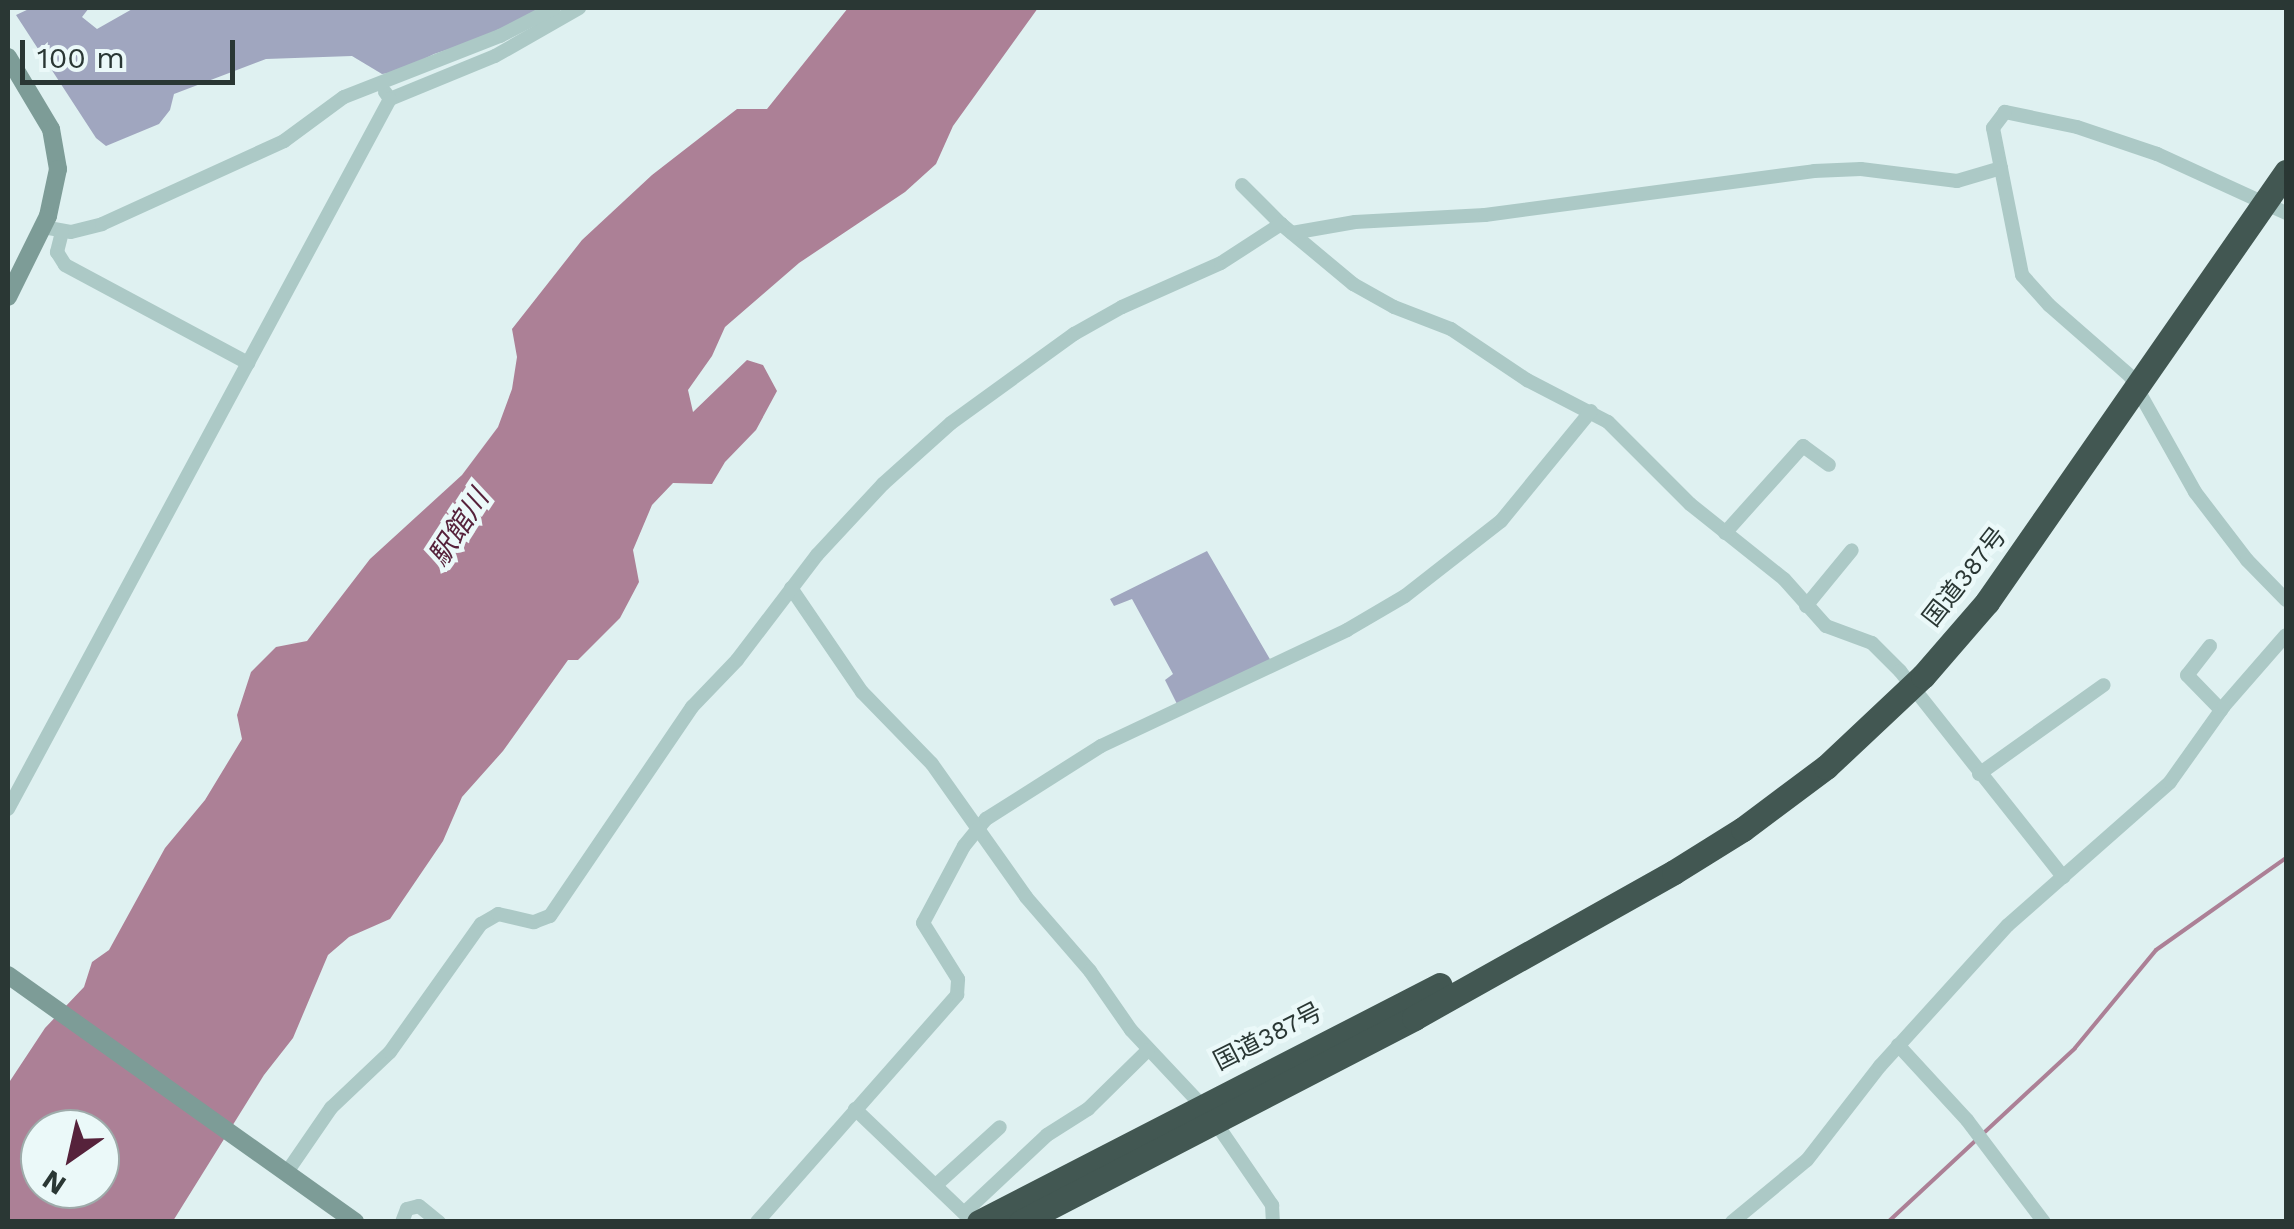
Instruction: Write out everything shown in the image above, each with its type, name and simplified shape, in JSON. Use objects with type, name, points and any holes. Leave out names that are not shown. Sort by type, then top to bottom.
[{"type":"highway","name":"国道387号","points":[[972,1218],[1414,1018],[1704,854],[1826,767],[1912,687],[2010,572],[2137,389],[2274,204],[2286,172]]},
{"type":"highway","name":"国道387号","points":[[1021,1222],[1208,1113]]},
{"type":"street","points":[[43,227],[62,232],[102,224],[284,141],[333,102],[500,36],[554,8]]},
{"type":"street","points":[[8,809],[390,99],[495,56],[579,8]]},
{"type":"street","points":[[8,56],[38,103],[55,142],[57,189],[8,297]]},
{"type":"street","points":[[379,81],[390,99]]},
{"type":"street","points":[[2274,204],[2132,145],[2005,112],[1993,128],[2022,275],[2049,305],[2123,368],[2194,492],[2286,600]]},
{"type":"street","points":[[284,1170],[331,1108],[390,1052],[481,924],[498,914],[534,922],[547,918],[692,707],[737,660],[791,588],[883,484],[1006,381],[1095,322],[1286,229],[1496,214],[1814,170],[1860,168],[1957,181],[2000,168]]},
{"type":"street","points":[[1242,185],[1286,229],[1368,293],[1451,329],[1528,380],[1592,411],[1620,432],[1676,491],[1778,574],[1833,631],[1872,644],[1912,687],[2064,876]]},
{"type":"street","points":[[62,232],[57,252],[65,265],[248,363]]},
{"type":"street","points":[[757,1222],[959,990],[958,979],[923,923],[978,827],[994,811],[1101,746],[1347,630],[1405,596],[1501,521],[1592,411]]},
{"type":"street","points":[[1725,534],[1804,446],[1829,465]]},
{"type":"street","points":[[1806,606],[1852,550]]},
{"type":"street","points":[[791,588],[862,692],[932,764],[1035,909],[1090,971],[1148,1050],[1208,1113],[1272,1205],[1272,1222]]},
{"type":"street","points":[[1732,1222],[1807,1160],[1898,1045],[2008,925],[2170,782],[2221,710],[2286,635]]},
{"type":"street","points":[[2210,646],[2186,675],[2221,710]]},
{"type":"street","points":[[1980,774],[2104,685]]},
{"type":"street","points":[[10,976],[355,1222]]},
{"type":"street","points":[[1898,1045],[1967,1120],[2044,1222]]},
{"type":"street","points":[[855,1109],[972,1218],[1047,1136],[1088,1109],[1148,1050]]},
{"type":"street","points":[[936,1185],[1000,1127]]},
{"type":"street","points":[[402,1222],[407,1209],[419,1206],[439,1222]]},
{"type":"shaded area","points":[[31,8],[89,8],[82,17],[97,29],[134,8],[550,8],[514,28],[434,54],[399,72],[382,74],[352,56],[266,59],[174,94],[170,110],[159,124],[106,146],[96,138],[16,15]]},
{"type":"shaded area","points":[[1207,551],[1271,661],[1178,706],[1165,680],[1173,674],[1132,599],[1114,606],[1110,599]]},
{"type":"water","name":"駅館川","points":[[848,8],[1038,8],[953,126],[936,164],[905,192],[799,263],[725,327],[712,356],[688,390],[693,412],[747,360],[763,365],[777,391],[756,430],[725,462],[712,484],[673,483],[652,505],[633,550],[639,582],[620,618],[578,660],[568,660],[503,751],[462,797],[443,841],[390,919],[349,937],[328,955],[293,1038],[264,1075],[173,1221],[8,1222],[8,1084],[45,1028],[84,987],[92,962],[109,950],[165,848],[205,800],[242,739],[237,715],[251,672],[276,647],[307,641],[370,559],[462,475],[498,427],[512,389],[517,357],[512,329],[582,240],[652,175],[737,109],[767,109]]},
{"type":"waterway","points":[[1888,1222],[2075,1048],[2156,950],[2286,858]]}]
